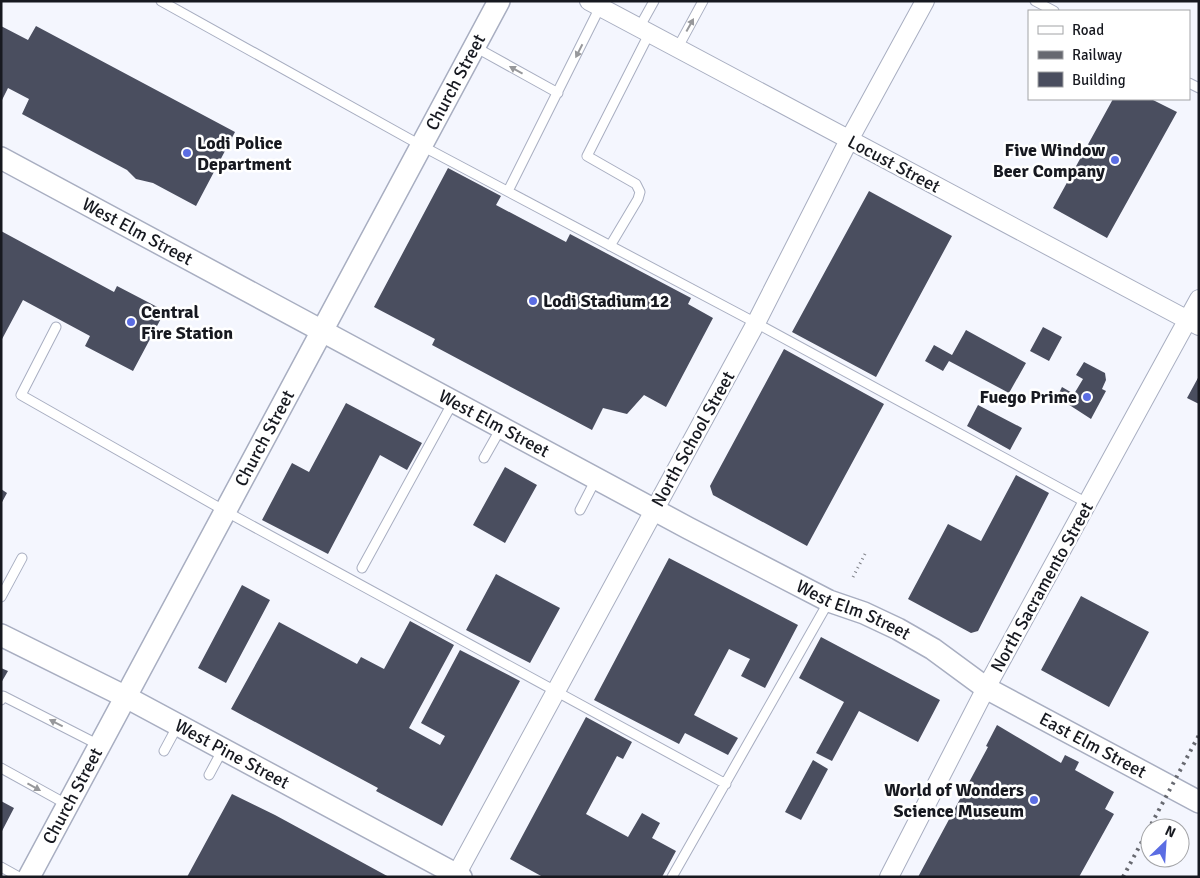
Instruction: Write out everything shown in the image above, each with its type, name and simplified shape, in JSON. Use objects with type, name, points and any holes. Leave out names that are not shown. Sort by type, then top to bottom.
[{"type":"street","name":"Church Street","points":[[29,877],[499,1]]},
{"type":"street","name":"North School Street","points":[[458,876],[756,323],[849,140],[925,1]]},
{"type":"street","name":"Locust Street","points":[[595,4],[1193,323]]},
{"type":"street","name":"West Elm Street","points":[[1,158],[322,329],[654,510],[829,601],[864,613],[933,648],[986,688]]},
{"type":"street","name":"North Sacramento Street","points":[[889,877],[986,688],[1087,503],[1193,323],[1199,299]]},
{"type":"street","name":"West Pine Street","points":[[1,635],[126,697],[458,876]]},
{"type":"street","name":"East Elm Street","points":[[986,688],[1199,802]]},
{"type":"lane","points":[[161,1],[422,146],[756,323],[1087,503]]},
{"type":"lane","points":[[610,246],[638,199],[640,192],[636,184],[587,156],[644,31],[654,1]]},
{"type":"lane","points":[[677,49],[703,1]]},
{"type":"lane","points":[[1035,1],[1052,10]]},
{"type":"lane","points":[[508,192],[558,93],[595,4]]},
{"type":"lane","points":[[475,47],[558,93]]},
{"type":"lane","points":[[56,327],[22,395],[225,511],[726,784]]},
{"type":"lane","points":[[362,568],[453,402]]},
{"type":"lane","points":[[484,458],[501,427]]},
{"type":"lane","points":[[580,510],[596,479]]},
{"type":"lane","points":[[1,597],[22,558]]},
{"type":"lane","points":[[672,877],[829,601]]},
{"type":"lane","points":[[1,700],[4,696],[100,745]]},
{"type":"lane","points":[[164,751],[178,725]]},
{"type":"lane","points":[[209,775],[223,749]]},
{"type":"lane","points":[[1,768],[68,805]]},
{"type":"lane","points":[[1,867],[19,877]]},
{"type":"path","points":[[853,577],[865,554]]},
{"type":"building","points":[[1,26],[28,40],[36,26],[235,132],[196,206],[153,183],[136,179],[127,170],[22,114],[29,99],[8,88],[1,102]]},
{"type":"building","name":"Five Window Beer Company","points":[[1112,100],[1153,100],[1177,112],[1107,238],[1053,208]]},
{"type":"building","name":"Lodi Stadium 12","points":[[448,168],[501,196],[496,205],[566,242],[570,234],[691,298],[688,304],[713,318],[666,407],[644,395],[627,414],[603,408],[592,430],[432,345],[435,339],[374,307]]},
{"type":"building","points":[[869,191],[952,236],[876,377],[792,332]]},
{"type":"building","points":[[1,231],[114,292],[117,286],[165,311],[133,371],[85,346],[90,336],[23,300],[1,341]]},
{"type":"building","points":[[1043,327],[1062,337],[1049,361],[1030,351]]},
{"type":"building","points":[[966,330],[1026,363],[1009,393],[949,361],[943,371],[925,361],[934,345],[952,355]]},
{"type":"building","points":[[784,349],[884,404],[807,546],[713,495],[710,486]]},
{"type":"building","points":[[1084,362],[1105,373],[1106,380],[1102,389],[1106,391],[1091,419],[1057,397],[1062,387],[1074,394],[1083,379],[1076,375]]},
{"type":"building","points":[[1199,376],[1199,404],[1187,398]]},
{"type":"building","points":[[346,403],[422,443],[407,470],[380,455],[328,554],[262,520],[292,463],[309,472]]},
{"type":"building","points":[[978,405],[1022,428],[1010,450],[967,426]]},
{"type":"building","points":[[505,467],[537,485],[505,543],[473,525]]},
{"type":"building","points":[[1016,475],[1049,493],[978,631],[971,633],[908,599],[948,524],[981,541]]},
{"type":"building","points":[[1,489],[7,493],[1,504]]},
{"type":"building","points":[[669,558],[798,625],[765,688],[741,676],[750,659],[729,649],[694,715],[738,738],[728,755],[685,733],[679,744],[594,700]]},
{"type":"building","points":[[496,574],[560,608],[530,663],[466,630]]},
{"type":"building","points":[[242,585],[270,600],[226,683],[198,668]]},
{"type":"building","points":[[1081,596],[1149,632],[1109,707],[1041,670]]},
{"type":"building","points":[[410,621],[454,645],[409,728],[440,745],[445,736],[421,723],[460,650],[520,681],[442,826],[376,791],[378,788],[231,709],[279,622],[357,664],[361,657],[384,669]]},
{"type":"building","points":[[821,637],[940,700],[918,742],[859,711],[832,761],[816,753],[844,702],[799,678]]},
{"type":"building","points":[[1,668],[8,671],[1,683]]},
{"type":"building","points":[[586,717],[632,742],[623,759],[617,756],[586,814],[628,837],[642,813],[660,823],[652,838],[676,851],[662,877],[543,877],[510,859]]},
{"type":"building","name":"World of Wonders Science Museum","points":[[997,725],[1061,763],[1065,755],[1079,762],[1075,770],[1114,792],[1105,809],[1114,814],[1079,877],[918,877],[988,747],[986,746]]},
{"type":"building","points":[[813,760],[828,769],[801,820],[785,812]]},
{"type":"building","points":[[232,794],[275,815],[389,877],[187,877]]},
{"type":"building","points":[[1,801],[14,808],[1,833]]},
{"type":"railway","points":[[1123,877],[1199,735]]},
{"type":"place","name":"Lodi Police Department","points":[[187,153]]},
{"type":"place","name":"Five Window Beer Company","points":[[1115,160]]},
{"type":"place","name":"Lodi Stadium 12","points":[[533,301]]},
{"type":"place","name":"Central Fire Station","points":[[131,322]]},
{"type":"place","name":"Fuego Prime","points":[[1087,397]]},
{"type":"place","name":"World of Wonders Science Museum","points":[[1034,800]]}]
